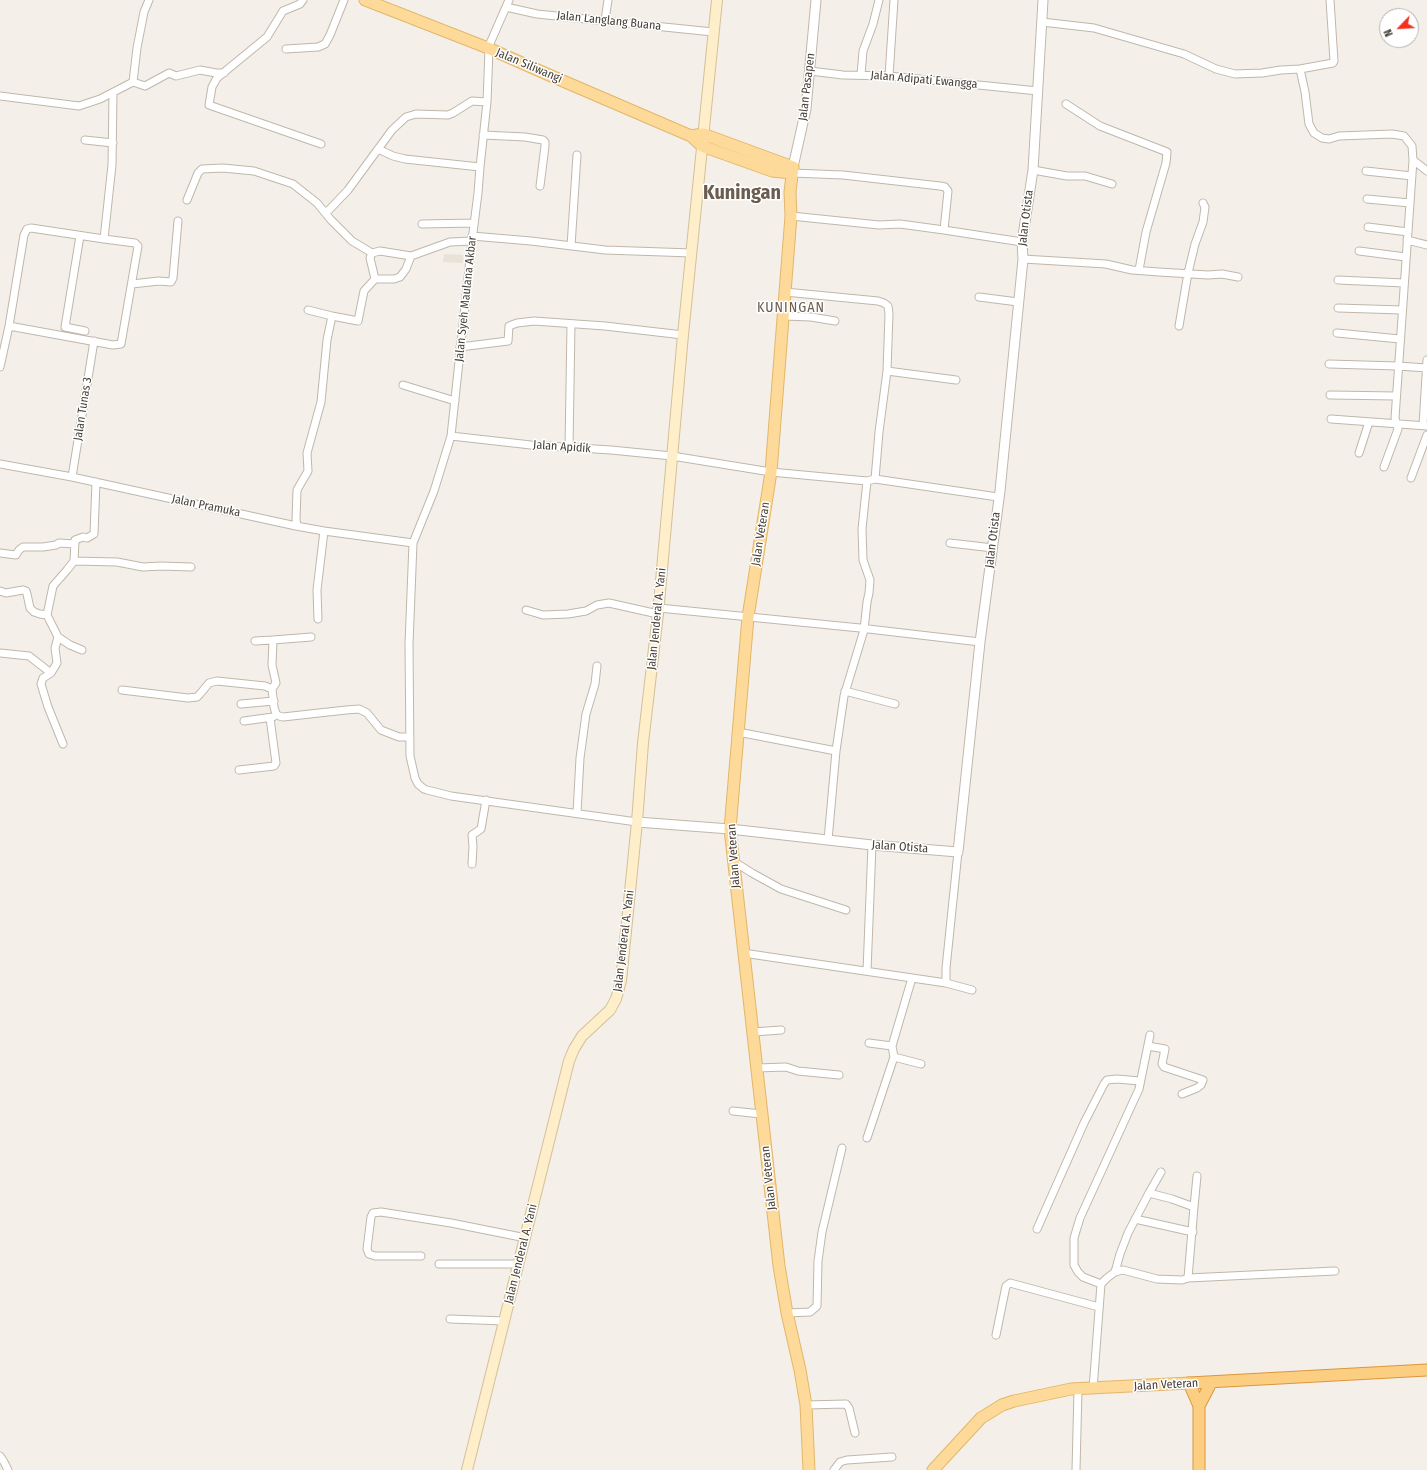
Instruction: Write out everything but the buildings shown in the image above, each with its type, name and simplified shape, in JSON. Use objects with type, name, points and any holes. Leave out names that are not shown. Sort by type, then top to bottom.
[{"type":"highway","name":"Jalan Veteran","points":[[1189,1383],[1427,1370]]},
{"type":"highway","points":[[1189,1383],[1199,1406],[1199,1470]]},
{"type":"highway","points":[[1199,1406],[1211,1383]]},
{"type":"main road","name":"Jalan Siliwangi","points":[[365,0],[488,49],[691,136],[702,146],[772,171],[793,170]]},
{"type":"main road","name":"Jalan Jenderal A. Yani","points":[[467,1470],[569,1061],[582,1036],[610,1010],[616,999],[620,981],[637,822],[643,743],[659,611],[683,335],[717,0]]},
{"type":"main road","points":[[691,136],[703,134],[793,170]]},
{"type":"main road","name":"Jalan Veteran","points":[[793,170],[790,192],[791,216],[784,316],[770,472],[748,618],[730,829],[775,1230],[787,1313],[800,1370],[806,1405],[809,1470]]},
{"type":"main road","name":"Jalan Veteran","points":[[933,1470],[981,1418],[1002,1405],[1071,1389],[1078,1390],[1189,1383]]},
{"type":"street","points":[[133,82],[137,48],[144,12],[148,0]]},
{"type":"street","points":[[303,0],[300,4],[283,11],[266,37],[217,78],[212,87],[209,105],[321,144]]},
{"type":"street","points":[[286,49],[318,47],[325,44],[344,0]]},
{"type":"street","points":[[605,20],[608,0]]},
{"type":"street","name":"Jalan Pasapen","points":[[793,170],[806,109],[816,0]]},
{"type":"street","points":[[861,75],[863,50],[873,24],[878,0]]},
{"type":"street","points":[[888,76],[894,0]]},
{"type":"street","name":"Jalan Otista","points":[[637,822],[730,829],[872,845],[958,852],[980,642],[993,548],[1023,258],[1022,242],[1033,170],[1043,0]]},
{"type":"street","points":[[1042,22],[1101,30],[1184,54],[1216,69],[1236,74],[1300,69],[1333,63],[1330,0]]},
{"type":"street","points":[[488,49],[507,4]]},
{"type":"street","name":"Jalan Langlang Buana","points":[[507,4],[537,14],[713,32]]},
{"type":"street","name":"Jalan Syeh Maulana Akbar","points":[[488,49],[487,102],[451,436],[434,491],[413,543],[409,644],[410,756],[415,778],[424,790],[451,796],[637,822]]},
{"type":"street","points":[[1300,69],[1310,124],[1314,133],[1322,138],[1330,139],[1339,136],[1392,134],[1404,136],[1412,146],[1412,176],[1396,396],[1395,418],[1398,429],[1384,467]]},
{"type":"street","points":[[0,96],[79,106],[113,93],[133,82],[145,86],[169,73],[176,76],[200,70],[224,73]]},
{"type":"street","name":"Jalan Adipati Ewangga","points":[[810,71],[888,76],[1038,91]]},
{"type":"street","points":[[104,239],[112,177],[113,93]]},
{"type":"street","points":[[328,216],[330,210],[348,190],[379,150],[392,130],[406,117],[416,114],[448,115],[472,102],[487,102]]},
{"type":"street","points":[[1066,104],[1100,126],[1167,152],[1166,163],[1146,232],[1139,270]]},
{"type":"street","points":[[483,135],[525,137],[543,140],[545,142],[545,146],[540,186]]},
{"type":"street","points":[[85,140],[113,143]]},
{"type":"street","points":[[379,150],[391,156],[426,162],[480,167]]},
{"type":"street","points":[[571,246],[577,155]]},
{"type":"street","points":[[1413,160],[1427,172]]},
{"type":"street","points":[[187,200],[198,173],[202,169],[223,168],[254,172],[293,184],[317,203],[352,241],[372,253],[380,251],[411,256],[450,242],[472,239],[605,250],[692,253]]},
{"type":"street","points":[[793,170],[945,187],[948,191],[944,230]]},
{"type":"street","points":[[1033,170],[1067,176],[1085,176],[1112,184]]},
{"type":"street","points":[[1366,171],[1412,176]]},
{"type":"street","points":[[1367,199],[1410,203]]},
{"type":"street","points":[[1179,326],[1188,273],[1205,207],[1203,203]]},
{"type":"street","points":[[791,216],[879,225],[900,224],[1022,242]]},
{"type":"street","points":[[132,284],[159,281],[171,282],[174,270],[178,221]]},
{"type":"street","points":[[422,224],[474,223]]},
{"type":"street","points":[[1368,227],[1408,232]]},
{"type":"street","points":[[0,367],[9,326],[24,236],[27,230],[31,228],[135,243],[138,246],[121,344],[112,345],[9,326]]},
{"type":"street","points":[[80,236],[65,327],[85,331]]},
{"type":"street","points":[[1407,240],[1427,245]]},
{"type":"street","points":[[1358,252],[1406,258]]},
{"type":"street","points":[[372,253],[370,258],[375,279]]},
{"type":"street","points":[[308,310],[358,321],[364,291],[375,279],[394,279],[400,277],[406,269],[411,256]]},
{"type":"street","points":[[1023,258],[1106,264],[1132,270],[1208,275],[1222,274],[1238,277]]},
{"type":"street","points":[[1338,280],[1404,283]]},
{"type":"street","points":[[785,292],[878,301],[888,306],[887,371],[879,432],[876,479],[998,497]]},
{"type":"street","points":[[979,297],[1018,302]]},
{"type":"street","points":[[1338,308],[1402,310]]},
{"type":"street","points":[[297,526],[297,490],[308,471],[307,452],[322,402],[327,340],[332,316]]},
{"type":"street","points":[[784,316],[811,317],[835,321]]},
{"type":"street","points":[[460,347],[508,341],[509,326],[534,321],[605,326],[683,335]]},
{"type":"street","points":[[569,447],[571,324]]},
{"type":"street","points":[[1337,333],[1400,339]]},
{"type":"street","name":"Jalan Tunas 3","points":[[72,477],[94,341]]},
{"type":"street","points":[[1331,419],[1425,425],[1427,360]]},
{"type":"street","points":[[1330,364],[1427,368]]},
{"type":"street","points":[[887,371],[956,380]]},
{"type":"street","points":[[403,385],[455,400]]},
{"type":"street","points":[[1330,395],[1396,396]]},
{"type":"street","points":[[1359,453],[1369,422]]},
{"type":"street","points":[[1411,478],[1427,435]]},
{"type":"street","name":"Jalan Apidik","points":[[451,436],[531,445],[672,456],[770,472],[867,481],[876,479]]},
{"type":"street","name":"Jalan Pramuka","points":[[0,464],[96,482],[297,526],[413,543]]},
{"type":"street","points":[[828,840],[836,751],[846,691],[864,630],[870,580],[863,560],[862,528],[867,481]]},
{"type":"street","points":[[82,650],[70,645],[58,637],[47,615],[53,586],[74,561],[75,540],[83,537],[87,538],[94,534],[96,482]]},
{"type":"street","points":[[318,619],[317,590],[324,531]]},
{"type":"street","points":[[0,553],[16,555],[23,547],[43,547],[56,545],[59,543],[75,544]]},
{"type":"street","points":[[950,543],[993,548]]},
{"type":"street","points":[[74,561],[117,562],[143,567],[191,567]]},
{"type":"street","points":[[0,591],[6,593],[23,590],[26,591],[30,608],[40,614],[47,615]]},
{"type":"street","points":[[526,610],[543,615],[568,614],[586,610],[598,604],[609,603],[659,611],[748,618],[980,642]]},
{"type":"street","points":[[58,637],[55,648],[57,663],[51,673],[43,678],[42,684],[48,707],[63,744]]},
{"type":"street","points":[[255,641],[311,637]]},
{"type":"street","points":[[273,640],[272,665],[276,683],[272,689],[276,714],[279,716]]},
{"type":"street","points":[[0,653],[29,656],[51,673]]},
{"type":"street","points":[[577,813],[581,754],[586,714],[595,684],[597,666]]},
{"type":"street","points":[[122,690],[188,698],[200,694],[209,683],[219,681],[265,686],[272,689]]},
{"type":"street","points":[[846,691],[895,704]]},
{"type":"street","points":[[241,704],[274,701]]},
{"type":"street","points":[[244,721],[279,716],[283,717],[359,709],[367,713],[381,730],[399,737],[410,737]]},
{"type":"street","points":[[238,770],[274,766],[276,763],[270,718]]},
{"type":"street","points":[[738,732],[836,751]]},
{"type":"street","points":[[472,864],[474,846],[472,835],[481,829],[486,800]]},
{"type":"street","points":[[867,972],[872,845]]},
{"type":"street","points":[[946,983],[946,968],[958,852]]},
{"type":"street","points":[[733,861],[781,888],[846,910]]},
{"type":"street","points":[[744,953],[946,983],[972,990]]},
{"type":"street","points":[[867,1138],[894,1058],[892,1046],[912,978]]},
{"type":"street","points":[[753,1032],[781,1030]]},
{"type":"street","points":[[1101,1284],[1083,1277],[1078,1272],[1074,1265],[1074,1238],[1080,1218],[1127,1116],[1140,1081],[1150,1035]]},
{"type":"street","points":[[869,1043],[892,1046]]},
{"type":"street","points":[[1148,1046],[1165,1049],[1162,1064],[1164,1067],[1203,1080],[1201,1085],[1182,1094]]},
{"type":"street","points":[[894,1058],[921,1064]]},
{"type":"street","points":[[757,1068],[786,1067],[798,1071],[839,1075]]},
{"type":"street","points":[[1037,1229],[1084,1123],[1104,1083],[1107,1080],[1117,1078],[1140,1081]]},
{"type":"street","points":[[733,1111],[761,1114]]},
{"type":"street","points":[[787,1313],[810,1312],[816,1306],[818,1261],[822,1232],[842,1148]]},
{"type":"street","points":[[1115,1272],[1121,1249],[1135,1219],[1161,1172]]},
{"type":"street","points":[[1188,1278],[1197,1176]]},
{"type":"street","points":[[1149,1193],[1194,1207]]},
{"type":"street","points":[[421,1256],[375,1256],[369,1254],[367,1249],[371,1217],[373,1213],[381,1212],[526,1238]]},
{"type":"street","points":[[1135,1219],[1193,1232]]},
{"type":"street","points":[[439,1264],[519,1264]]},
{"type":"street","points":[[1094,1389],[1101,1284],[1115,1272],[1123,1270],[1156,1279],[1182,1280],[1188,1278],[1334,1271]]},
{"type":"street","points":[[996,1335],[1006,1286],[1010,1283],[1099,1307]]},
{"type":"street","points":[[450,1318],[505,1321]]},
{"type":"street","points":[[1076,1470],[1078,1390]]},
{"type":"street","points":[[806,1405],[846,1404],[849,1408],[855,1433]]},
{"type":"street","points":[[0,1456],[8,1470]]},
{"type":"street","points":[[834,1470],[840,1462],[847,1460],[892,1457]]},
{"type":"shaded area","points":[[444,254],[464,255],[463,263],[443,262]]},
{"type":"district","name":"Kuningan","points":[[742,193]]},
{"type":"district","name":"KUNINGAN","points":[[791,308]]}]
